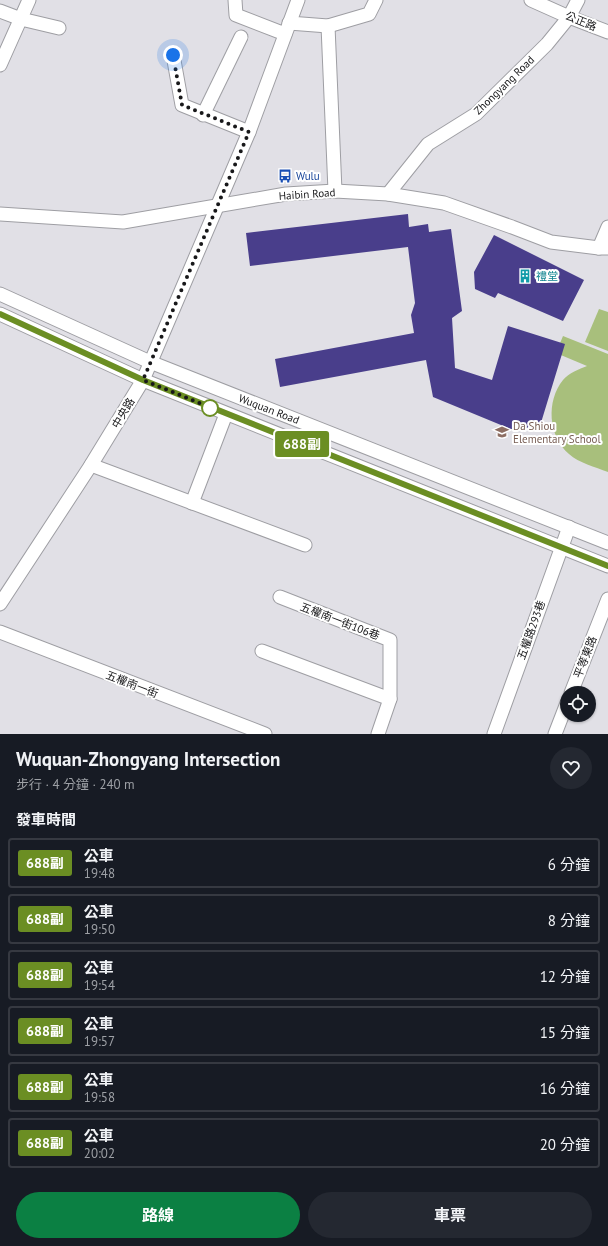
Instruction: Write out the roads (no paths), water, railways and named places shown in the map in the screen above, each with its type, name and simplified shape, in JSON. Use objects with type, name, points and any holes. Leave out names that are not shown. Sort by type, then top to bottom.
[{"type":"street","points":[[0,65],[29,0]]},
{"type":"street","points":[[235,0],[236,15],[287,28],[328,26],[369,14],[376,0]]},
{"type":"street","name":"中央路","points":[[0,604],[92,465],[143,380],[249,132],[298,0]]},
{"type":"street","name":"公正路","points":[[531,0],[608,32]]},
{"type":"street","name":"Zhongyang Road","points":[[388,194],[428,144],[476,114],[547,44],[569,17],[578,0]]},
{"type":"street","points":[[0,11],[21,19],[59,28]]},
{"type":"street","points":[[328,26],[335,191]]},
{"type":"street","points":[[203,115],[241,37]]},
{"type":"street","points":[[173,55],[182,105],[203,115],[249,132]]},
{"type":"street","name":"Haibin Road","points":[[0,214],[123,222],[286,194],[335,191],[388,194],[444,203],[551,242],[604,248]]},
{"type":"street","points":[[604,248],[608,227]]},
{"type":"street","name":"Wuquan Road","points":[[0,294],[150,362],[608,543]]},
{"type":"street","name":"Wuquan Road","points":[[0,314],[143,380],[608,566]]},
{"type":"street","points":[[192,503],[226,414]]},
{"type":"street","points":[[92,465],[305,545]]},
{"type":"street","points":[[439,499],[447,479]]},
{"type":"street","name":"五權路293巷","points":[[494,734],[569,527]]},
{"type":"street","name":"五權南一街106巷","points":[[280,597],[390,640],[390,700],[378,734]]},
{"type":"street","name":"平等東路","points":[[574,686],[608,599]]},
{"type":"street","name":"五權南一街","points":[[0,632],[265,734]]},
{"type":"street","points":[[262,651],[390,700]]},
{"type":"street","points":[[555,734],[560,721]]},
{"type":"place","name":"Wulu","points":[[285,176]]},
{"type":"place","name":"禮堂","points":[[525,276]]},
{"type":"place","name":"Da Shiou Elementary School","points":[[502,432]]}]
